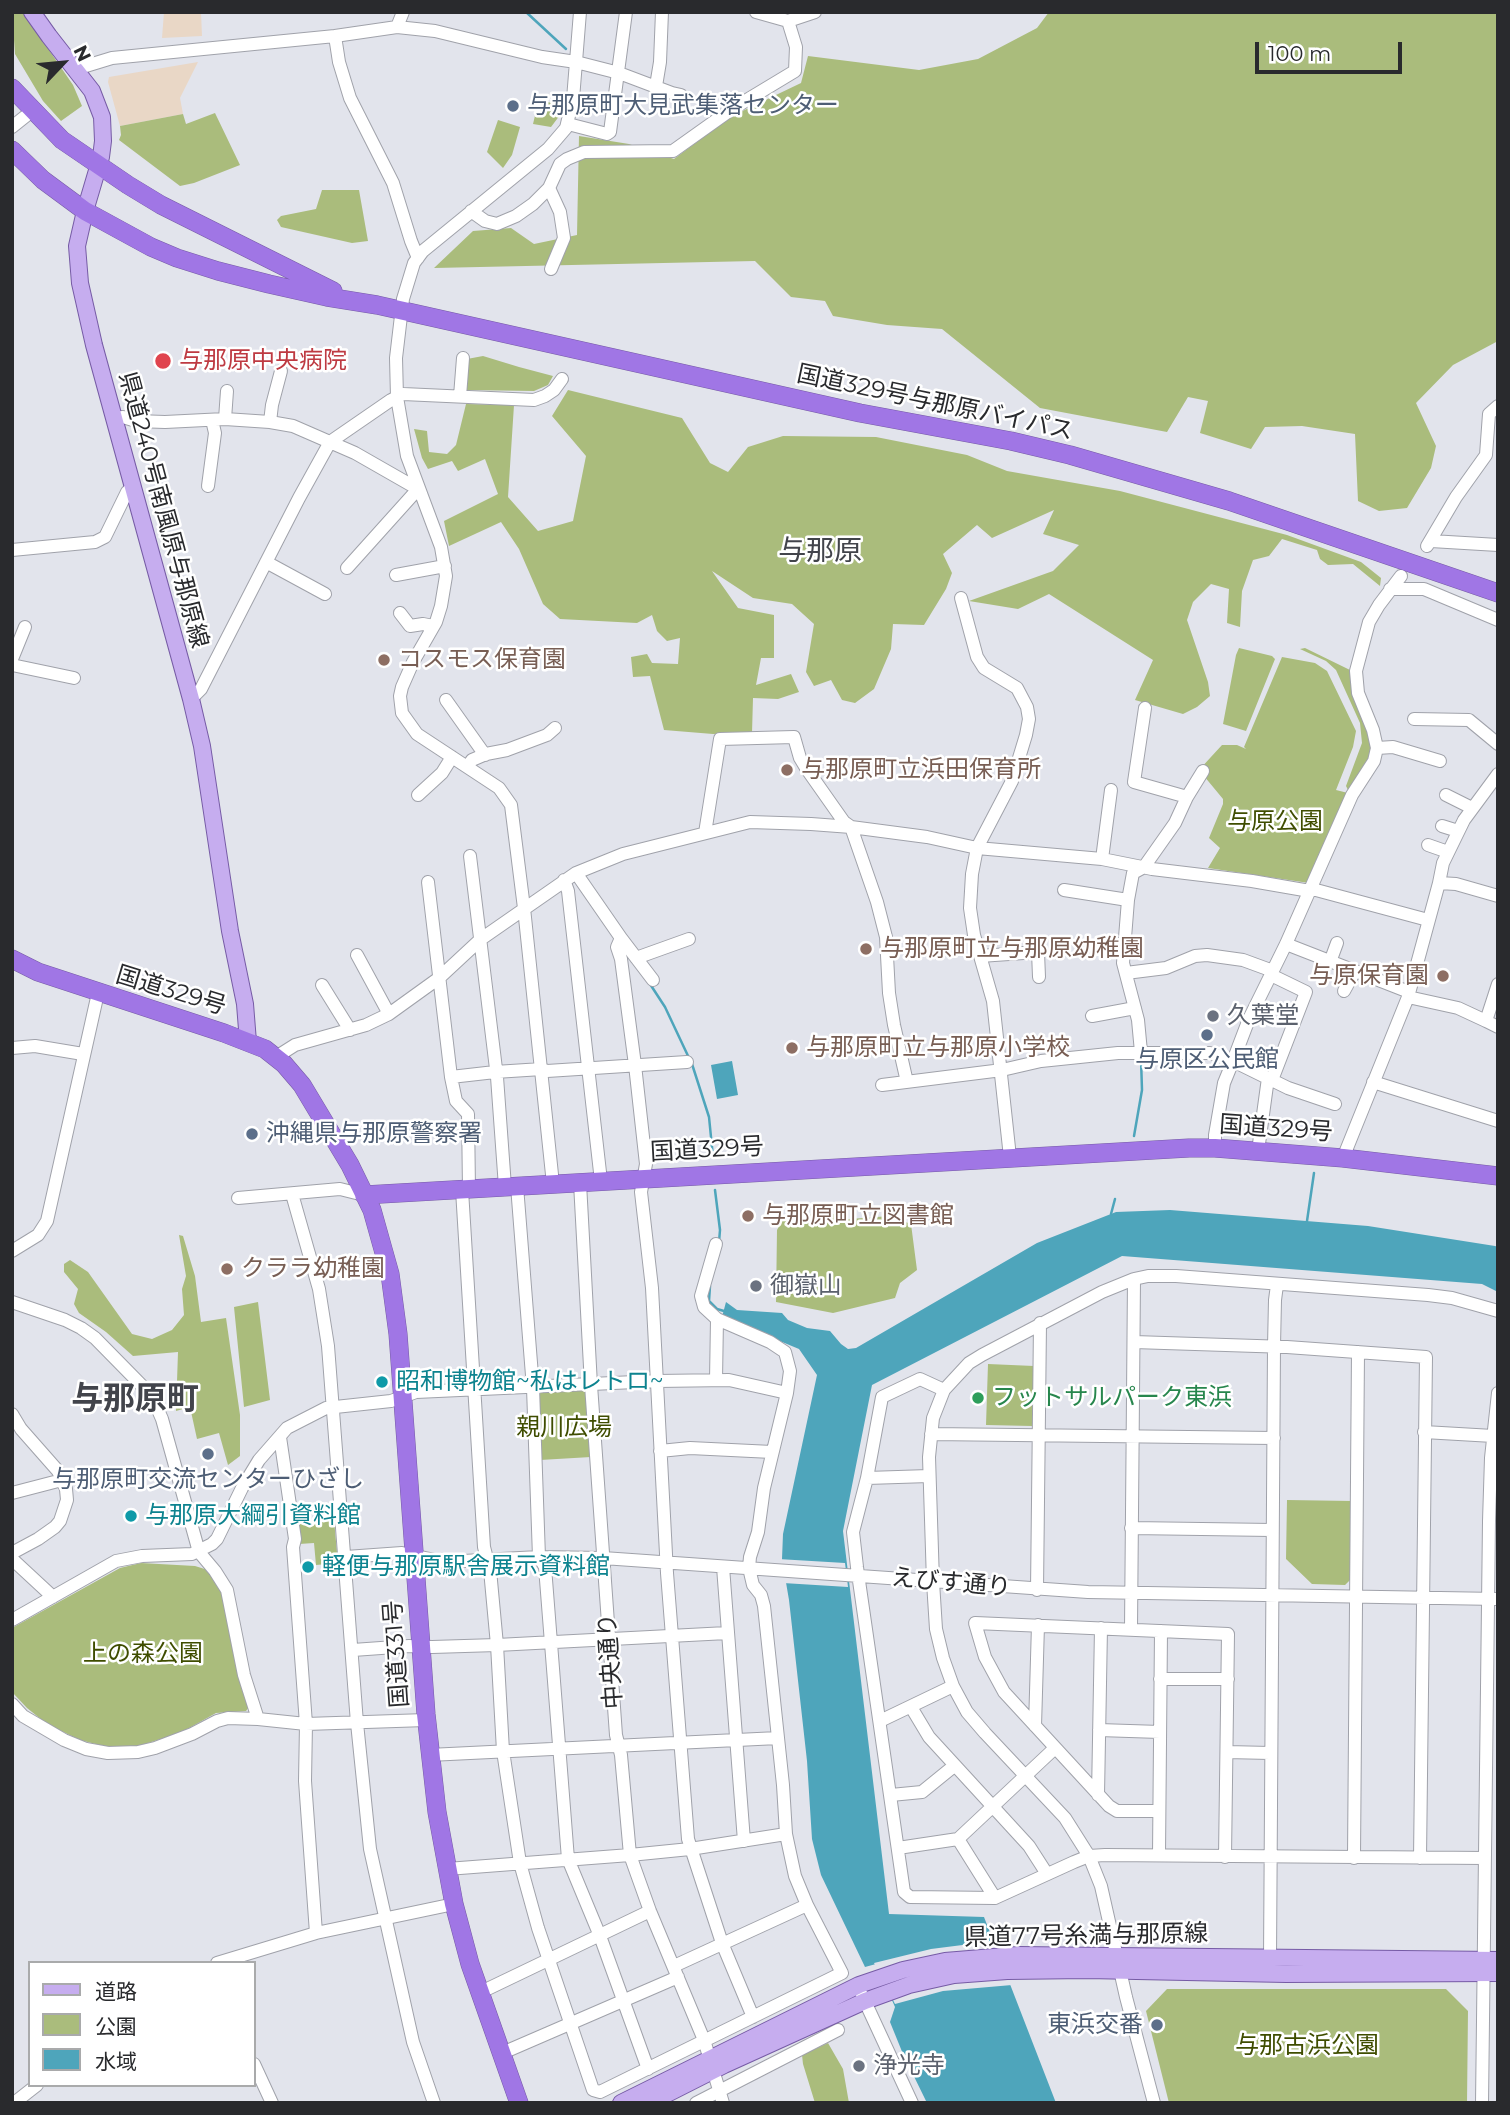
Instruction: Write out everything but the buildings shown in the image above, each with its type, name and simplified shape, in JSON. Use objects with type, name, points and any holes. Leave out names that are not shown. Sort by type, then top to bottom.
[{"type":"highway","name":"国道329号与那原バイパス","points":[[12,88],[62,140],[98,166],[161,205],[352,300]]},
{"type":"highway","name":"国道329号与那原バイパス","points":[[12,150],[43,180],[85,211],[177,258],[327,297],[352,300],[860,413],[1011,441],[1117,467],[1254,509],[1498,593]]},
{"type":"highway","name":"国道329号","points":[[12,959],[38,972],[248,1041],[265,1049],[302,1085],[350,1165],[364,1195],[1133,1150],[1215,1148],[1343,1158],[1498,1176]]},
{"type":"highway","name":"国道331号","points":[[364,1195],[377,1225],[390,1274],[396,1311],[429,1755],[447,1869],[479,1993],[519,2103]]},
{"type":"main road","name":"県道240号南風原与那原線","points":[[32,12],[92,91],[100,108],[103,141],[78,246],[80,283],[191,699],[211,799],[230,932],[245,1004],[248,1041]]},
{"type":"main road","name":"県道77号糸満与那原線","points":[[621,2103],[712,2064],[862,1993],[882,1976],[926,1964],[1119,1963],[1270,1958],[1491,1966]]},
{"type":"main road","name":"県道77号糸満与那原線","points":[[862,1993],[888,1992],[1004,1963]]},
{"type":"main road","name":"県道77号糸満与那原線","points":[[1119,1963],[1286,1974],[1491,1966]]},
{"type":"main road","name":"県道77号糸満与那原線","points":[[649,2103],[712,2064]]},
{"type":"street","points":[[397,27],[403,12]]},
{"type":"street","points":[[553,1184],[513,813],[506,796],[499,788],[417,734],[402,713],[400,704],[402,687],[442,606],[445,566],[407,456],[397,397],[396,358],[401,311],[409,276],[418,258],[428,246],[548,149],[568,124],[573,99],[580,12]]},
{"type":"street","points":[[568,124],[607,134],[610,132],[625,12]]},
{"type":"street","points":[[656,86],[662,12]]},
{"type":"street","points":[[756,12],[788,21],[816,12]]},
{"type":"street","points":[[471,211],[485,222],[497,224],[516,216],[549,188],[560,164],[584,152],[673,151],[732,109],[795,71],[796,47],[788,21]]},
{"type":"street","points":[[76,69],[112,58],[335,36],[397,27],[435,31],[542,57],[576,62],[619,73],[681,95]]},
{"type":"street","points":[[335,36],[339,62],[350,98],[393,183],[418,258]]},
{"type":"street","points":[[12,127],[32,111]]},
{"type":"street","points":[[549,188],[560,212],[564,238],[551,269]]},
{"type":"street","points":[[460,396],[463,358]]},
{"type":"street","points":[[270,422],[281,371]]},
{"type":"street","points":[[191,699],[201,689],[330,442],[403,394],[534,400],[554,390],[562,379]]},
{"type":"street","points":[[208,486],[215,433],[227,391]]},
{"type":"street","points":[[1498,406],[1489,414],[1486,455],[1429,543],[1498,545]]},
{"type":"street","points":[[114,418],[165,422],[270,422],[293,426],[355,453],[418,489]]},
{"type":"street","points":[[12,550],[95,542],[105,537],[127,492],[133,486]]},
{"type":"street","points":[[347,568],[418,489]]},
{"type":"street","points":[[266,562],[326,594]]},
{"type":"street","points":[[396,575],[445,566]]},
{"type":"street","points":[[1215,1148],[1224,1083],[1249,1019],[1286,944],[1352,794],[1374,761],[1377,748],[1358,693],[1356,671],[1369,622],[1401,576]]},
{"type":"street","points":[[1390,589],[1424,589],[1498,620]]},
{"type":"street","points":[[961,598],[977,657],[987,670],[1017,688],[1027,707],[1029,719],[1012,781],[977,848],[970,908],[993,1001],[1010,1157]]},
{"type":"street","points":[[400,612],[410,626],[433,626]]},
{"type":"street","points":[[12,659],[25,627]]},
{"type":"street","points":[[984,647],[987,670]]},
{"type":"street","points":[[12,665],[74,678]]},
{"type":"street","points":[[446,700],[485,755]]},
{"type":"street","points":[[1145,708],[1134,782],[1187,797]]},
{"type":"street","points":[[1414,719],[1469,720],[1498,744]]},
{"type":"street","points":[[468,766],[472,760],[507,750],[547,734],[555,728]]},
{"type":"street","points":[[705,833],[720,739],[794,737],[806,768],[850,827],[877,902],[886,937],[894,1025],[907,1082]]},
{"type":"street","points":[[1377,748],[1393,747],[1440,761]]},
{"type":"street","points":[[418,795],[442,773],[452,757]]},
{"type":"street","points":[[1141,1052],[1141,1034],[1123,963],[1133,873],[1144,867],[1175,823],[1203,771]]},
{"type":"street","points":[[1343,1158],[1408,994],[1443,863],[1472,808],[1498,774]]},
{"type":"street","points":[[1102,859],[1111,789]]},
{"type":"street","points":[[1446,795],[1472,808]]},
{"type":"street","points":[[276,1057],[295,1045],[350,1030],[389,1014],[439,978],[481,939],[576,873],[622,855],[750,822],[850,827],[927,837],[977,848],[1102,859],[1152,869],[1310,890],[1428,920]]},
{"type":"street","points":[[1443,826],[1458,831]]},
{"type":"street","points":[[1428,845],[1448,852]]},
{"type":"street","points":[[470,856],[533,1388],[540,1557],[545,1567],[568,1859],[600,1936],[648,2069]]},
{"type":"street","points":[[576,873],[653,980]]},
{"type":"street","points":[[564,880],[568,891],[601,1181]]},
{"type":"street","points":[[428,881],[451,1077],[456,1101],[468,1114],[465,1190],[475,1390],[486,1559],[490,1570],[497,1645],[503,1751],[520,1863],[549,1961],[593,2090],[600,2092],[842,1973],[795,1876],[786,1834],[764,1606],[761,1595],[753,1585],[755,1569],[750,1557],[758,1532],[790,1371],[785,1352],[770,1342],[717,1319],[704,1307],[701,1296],[716,1244]]},
{"type":"street","points":[[1439,883],[1456,884],[1498,896]]},
{"type":"street","points":[[1064,890],[1128,900]]},
{"type":"street","points":[[621,938],[617,947],[621,959],[646,1164],[641,1192],[652,1288],[672,1636],[690,1849],[722,1943],[753,2017]]},
{"type":"street","points":[[636,958],[690,939]]},
{"type":"street","points":[[1330,962],[1336,943]]},
{"type":"street","points":[[1286,944],[1408,994],[1458,1008],[1498,1027]]},
{"type":"street","points":[[980,956],[1038,952],[1040,977]]},
{"type":"street","points":[[357,955],[389,1014]]},
{"type":"street","points":[[1126,973],[1166,968],[1195,956],[1208,955],[1243,960],[1306,992],[1270,1079],[1258,1151]]},
{"type":"street","points":[[1344,991],[1355,971]]},
{"type":"street","points":[[1486,1021],[1498,984]]},
{"type":"street","points":[[322,985],[350,1030]]},
{"type":"street","points":[[12,1251],[38,1235],[47,1221],[98,993]]},
{"type":"street","points":[[1092,1016],[1135,1008]]},
{"type":"street","points":[[12,1048],[34,1046],[83,1054]]},
{"type":"street","points":[[882,1085],[1002,1070],[1041,1061],[1141,1052],[1210,1053],[1335,1104]]},
{"type":"street","points":[[451,1077],[542,1069],[547,1071],[687,1062]]},
{"type":"street","points":[[1373,1082],[1498,1121]]},
{"type":"street","name":"中央通り","points":[[580,1183],[603,1558],[630,1855],[650,1911],[704,2040],[721,2097]]},
{"type":"street","points":[[237,1198],[340,1189],[364,1195]]},
{"type":"street","points":[[292,1194],[322,1305],[334,1407],[357,1723],[370,1849],[413,2042],[434,2103]]},
{"type":"street","points":[[1154,2103],[1101,1886],[1089,1856],[1065,1818],[967,1712],[953,1686],[943,1658],[936,1629],[929,1476],[933,1418],[944,1390],[970,1363],[1040,1323],[1101,1292],[1148,1276],[1428,1295],[1452,1298],[1498,1311]]},
{"type":"street","points":[[1131,1629],[1134,1279]]},
{"type":"street","points":[[1270,1958],[1272,1530],[1277,1285]]},
{"type":"street","points":[[12,1302],[65,1320],[95,1338],[152,1396],[162,1419],[199,1552],[227,1590],[244,1675],[258,1719]]},
{"type":"street","points":[[716,1380],[717,1319]]},
{"type":"street","points":[[1037,1590],[1040,1323]]},
{"type":"street","points":[[1134,1342],[1274,1346],[1426,1357],[1420,1858]]},
{"type":"street","points":[[1354,1858],[1358,1352]]},
{"type":"street","points":[[944,1390],[920,1379],[882,1397],[867,1478],[853,1532],[852,1575],[880,1721],[904,1892],[910,1897],[995,1898],[1089,1856],[1485,1858]]},
{"type":"street","points":[[12,1620],[106,1566],[129,1557],[199,1552],[217,1539],[259,1460],[288,1428],[326,1408],[391,1401],[416,1392],[657,1381],[729,1380],[787,1393]]},
{"type":"street","points":[[1482,2103],[1491,1966],[1485,1858],[1492,1777],[1493,1599],[1489,1501],[1498,1393]]},
{"type":"street","points":[[12,1413],[21,1429],[58,1471],[66,1489],[67,1500],[60,1521],[41,1538],[12,1553]]},
{"type":"street","points":[[1424,1432],[1493,1436]]},
{"type":"street","points":[[931,1434],[1274,1438]]},
{"type":"street","points":[[280,1437],[295,1539],[293,1547],[306,1724],[305,1781],[316,1933]]},
{"type":"street","points":[[660,1451],[690,1448],[772,1452]]},
{"type":"street","points":[[867,1478],[929,1476]]},
{"type":"street","points":[[12,1493],[62,1480]]},
{"type":"street","points":[[1131,1528],[1272,1530]]},
{"type":"street","name":"えびす通り","points":[[345,1557],[402,1553],[444,1562],[540,1557],[603,1558],[1037,1590],[1493,1599]]},
{"type":"street","points":[[12,1559],[53,1597]]},
{"type":"street","points":[[723,1567],[744,1841]]},
{"type":"street","points":[[1159,1811],[1117,1811],[1098,1795],[1004,1692],[985,1657],[975,1623],[1228,1634],[1225,1857]]},
{"type":"street","points":[[1035,1726],[1038,1625]]},
{"type":"street","points":[[1098,1795],[1101,1628]]},
{"type":"street","points":[[1159,1855],[1161,1631]]},
{"type":"street","points":[[353,1650],[727,1633]]},
{"type":"street","points":[[1160,1679],[1228,1679]]},
{"type":"street","points":[[880,1721],[953,1686]]},
{"type":"street","points":[[12,1704],[23,1716],[64,1740],[108,1754],[155,1748],[228,1718],[306,1724],[426,1720]]},
{"type":"street","points":[[911,1707],[929,1737],[1030,1846],[1046,1874]]},
{"type":"street","points":[[1100,1730],[1160,1732]]},
{"type":"street","points":[[429,1755],[778,1738]]},
{"type":"street","points":[[898,1848],[958,1839],[1055,1748]]},
{"type":"street","points":[[1227,1752],[1270,1753]]},
{"type":"street","points":[[891,1796],[922,1792],[954,1766]]},
{"type":"street","points":[[447,1869],[690,1849],[786,1834]]},
{"type":"street","points":[[958,1839],[995,1898]]},
{"type":"street","points":[[224,1961],[316,1933],[454,1904]]},
{"type":"street","points":[[500,2054],[624,2001],[722,1943],[807,1905]]},
{"type":"street","points":[[479,1993],[650,1911]]},
{"type":"street","points":[[862,1993],[912,2103]]},
{"type":"street","points":[[696,2103],[721,2097],[838,2030]]},
{"type":"street","points":[[256,2068],[272,2103]]},
{"type":"street","points":[[13,2103],[34,2087]]},
{"type":"shaded area","points":[[164,12],[201,12],[202,36],[162,38]]},
{"type":"shaded area","points":[[198,62],[180,98],[183,114],[120,126],[109,77]]},
{"type":"green space","points":[[12,12],[23,12],[73,85],[82,106],[61,121],[43,101],[15,54]]},
{"type":"green space","points":[[1049,12],[1498,12],[1498,341],[1453,365],[1416,403],[1436,446],[1431,468],[1407,508],[1379,511],[1358,501],[1355,434],[1302,426],[1265,427],[1251,449],[1200,433],[1208,401],[1188,397],[1167,432],[1040,408],[942,329],[887,325],[833,316],[825,301],[791,297],[755,261],[434,268],[473,231],[511,228],[534,244],[577,235],[579,136],[629,144],[674,159],[730,117],[801,83],[808,56],[919,70],[978,59],[1037,28]]},
{"type":"green space","points":[[539,99],[563,107],[551,127],[533,124]]},
{"type":"green space","points":[[215,113],[240,165],[194,183],[180,186],[119,140],[120,126],[183,114],[186,124]]},
{"type":"green space","points":[[498,120],[520,127],[512,155],[503,168],[487,152]]},
{"type":"green space","points":[[322,190],[359,190],[368,241],[352,243],[281,227],[277,220],[281,216],[316,209]]},
{"type":"green space","points":[[483,356],[553,376],[548,385],[534,391],[465,390],[467,359]]},
{"type":"green space","points":[[568,390],[682,418],[710,463],[728,472],[748,447],[783,436],[876,437],[967,455],[1007,471],[1120,491],[1287,535],[1361,562],[1381,578],[1380,586],[1353,564],[1328,565],[1320,559],[1317,550],[1282,539],[1269,556],[1253,560],[1242,591],[1240,627],[1227,623],[1229,589],[1211,584],[1193,602],[1187,620],[1208,682],[1210,696],[1183,714],[1135,700],[1153,660],[1049,594],[1018,609],[969,601],[1053,571],[1079,545],[1043,534],[1054,510],[992,538],[977,525],[943,554],[952,573],[946,589],[924,625],[893,624],[891,649],[874,689],[855,703],[842,700],[831,680],[814,686],[806,672],[814,624],[792,604],[753,598],[712,571],[738,608],[774,615],[774,658],[761,658],[756,685],[791,674],[799,692],[778,699],[753,698],[752,733],[713,734],[664,730],[650,676],[633,677],[631,657],[647,654],[652,663],[678,664],[680,638],[667,641],[657,631],[652,615],[637,623],[560,619],[543,604],[519,549],[501,522],[449,546],[444,521],[498,494],[485,459],[458,471],[452,461],[428,469],[422,458],[414,429],[427,431],[429,452],[447,454],[456,445],[466,404],[514,405],[508,497],[538,531],[573,521],[586,456],[552,416]]},
{"type":"green space","points":[[1239,648],[1275,659],[1246,731],[1223,724]]},
{"type":"green space","points":[[1305,648],[1350,670],[1371,737],[1371,755],[1348,790],[1346,786],[1362,743],[1360,723],[1336,670],[1326,661],[1300,649]]},
{"type":"green space","name":"与原公園","points":[[1282,657],[1315,663],[1327,671],[1356,731],[1353,747],[1336,790],[1348,793],[1309,883],[1208,868],[1220,848],[1209,838],[1223,799],[1199,770],[1222,745],[1237,745],[1246,749],[1244,747]]},
{"type":"green space","points":[[834,1214],[836,1220],[890,1216],[911,1224],[917,1270],[900,1283],[895,1298],[833,1313],[776,1302],[777,1230],[785,1215]]},
{"type":"green space","points":[[179,1235],[183,1236],[195,1276],[201,1322],[226,1318],[240,1415],[240,1456],[228,1465],[219,1433],[197,1439],[190,1407],[176,1411],[178,1352],[133,1356],[79,1313],[74,1304],[78,1289],[64,1272],[64,1264],[70,1260],[88,1272],[132,1334],[152,1339],[172,1330],[184,1315],[182,1289],[186,1276]]},
{"type":"green space","points":[[258,1302],[270,1400],[244,1407],[234,1307]]},
{"type":"green space","points":[[988,1364],[1034,1366],[1032,1426],[986,1425]]},
{"type":"green space","name":"親川広場","points":[[586,1390],[591,1457],[540,1460],[537,1398],[541,1392]]},
{"type":"green space","points":[[1287,1500],[1352,1501],[1352,1578],[1345,1585],[1312,1584],[1286,1559]]},
{"type":"green space","points":[[334,1520],[338,1563],[316,1565],[314,1543],[299,1544],[297,1523]]},
{"type":"green space","name":"上の森公園","points":[[141,1563],[195,1566],[211,1571],[223,1592],[249,1707],[246,1711],[216,1713],[182,1732],[136,1747],[107,1747],[80,1740],[47,1724],[12,1692],[12,1628],[120,1568]]},
{"type":"green space","name":"与那古浜公園","points":[[1167,1989],[1446,1989],[1468,2011],[1467,2103],[1169,2103],[1146,2011]]},
{"type":"green space","points":[[828,2043],[843,2069],[849,2103],[815,2103],[802,2055]]},
{"type":"water","points":[[732,1061],[738,1095],[717,1099],[711,1065]]},
{"type":"water","points":[[1170,1210],[1368,1226],[1495,1246],[1498,1247],[1498,1292],[1482,1284],[1122,1256],[872,1385],[843,1531],[889,1914],[984,1917],[1056,2103],[927,2103],[890,2022],[895,2007],[876,1964],[865,1967],[821,1875],[812,1839],[807,1761],[782,1559],[783,1534],[817,1375],[799,1349],[722,1317],[726,1302],[737,1310],[782,1313],[788,1320],[807,1328],[830,1331],[848,1349],[856,1348],[1037,1243],[1116,1212]]},
{"type":"pier","points":[[778,1559],[845,1563],[848,1587],[783,1583]]},
{"type":"pier","points":[[994,1941],[1012,1985],[943,1991],[895,2004],[874,1963],[931,1949]]},
{"type":"waterway","points":[[526,12],[566,49]]},
{"type":"waterway","points":[[650,984],[665,1007],[689,1058]]},
{"type":"waterway","points":[[1134,1136],[1142,1090],[1141,1059]]},
{"type":"waterway","points":[[692,1064],[709,1117],[713,1157]]},
{"type":"waterway","points":[[1307,1221],[1314,1173]]},
{"type":"waterway","points":[[715,1190],[719,1242]]},
{"type":"waterway","points":[[1111,1214],[1115,1199]]},
{"type":"waterway","points":[[710,1286],[709,1301],[717,1309],[724,1311]]},
{"type":"place","name":"与那原町大見武集落センター","points":[[513,106]]},
{"type":"place","name":"与那原中央病院","points":[[163,361]]},
{"type":"place","name":"コスモス保育園","points":[[384,660]]},
{"type":"place","name":"与那原町立浜田保育所","points":[[787,770]]},
{"type":"place","name":"与那原町立与那原幼稚園","points":[[866,949]]},
{"type":"place","name":"与原保育園","points":[[1443,976]]},
{"type":"place","name":"久葉堂","points":[[1213,1016]]},
{"type":"place","name":"与原区公民館","points":[[1207,1035]]},
{"type":"place","name":"与那原町立与那原小学校","points":[[792,1048]]},
{"type":"place","name":"沖縄県与那原警察署","points":[[252,1134]]},
{"type":"place","name":"与那原町立図書館","points":[[748,1216]]},
{"type":"place","name":"クララ幼稚園","points":[[227,1269]]},
{"type":"place","name":"御嶽山","points":[[756,1286]]},
{"type":"place","name":"昭和博物館~私はレトロ~","points":[[382,1382]]},
{"type":"place","name":"フットサルパーク東浜","points":[[978,1398]]},
{"type":"place","name":"与那原町交流センターひざし","points":[[208,1454]]},
{"type":"place","name":"与那原大綱引資料館","points":[[131,1516]]},
{"type":"place","name":"軽便与那原駅舎展示資料館","points":[[308,1567]]},
{"type":"place","name":"東浜交番","points":[[1157,2025]]},
{"type":"place","name":"浄光寺","points":[[859,2066]]},
{"type":"district","name":"与那原","points":[[820,552]]},
{"type":"district","name":"与那原町","points":[[135,1400]]}]
